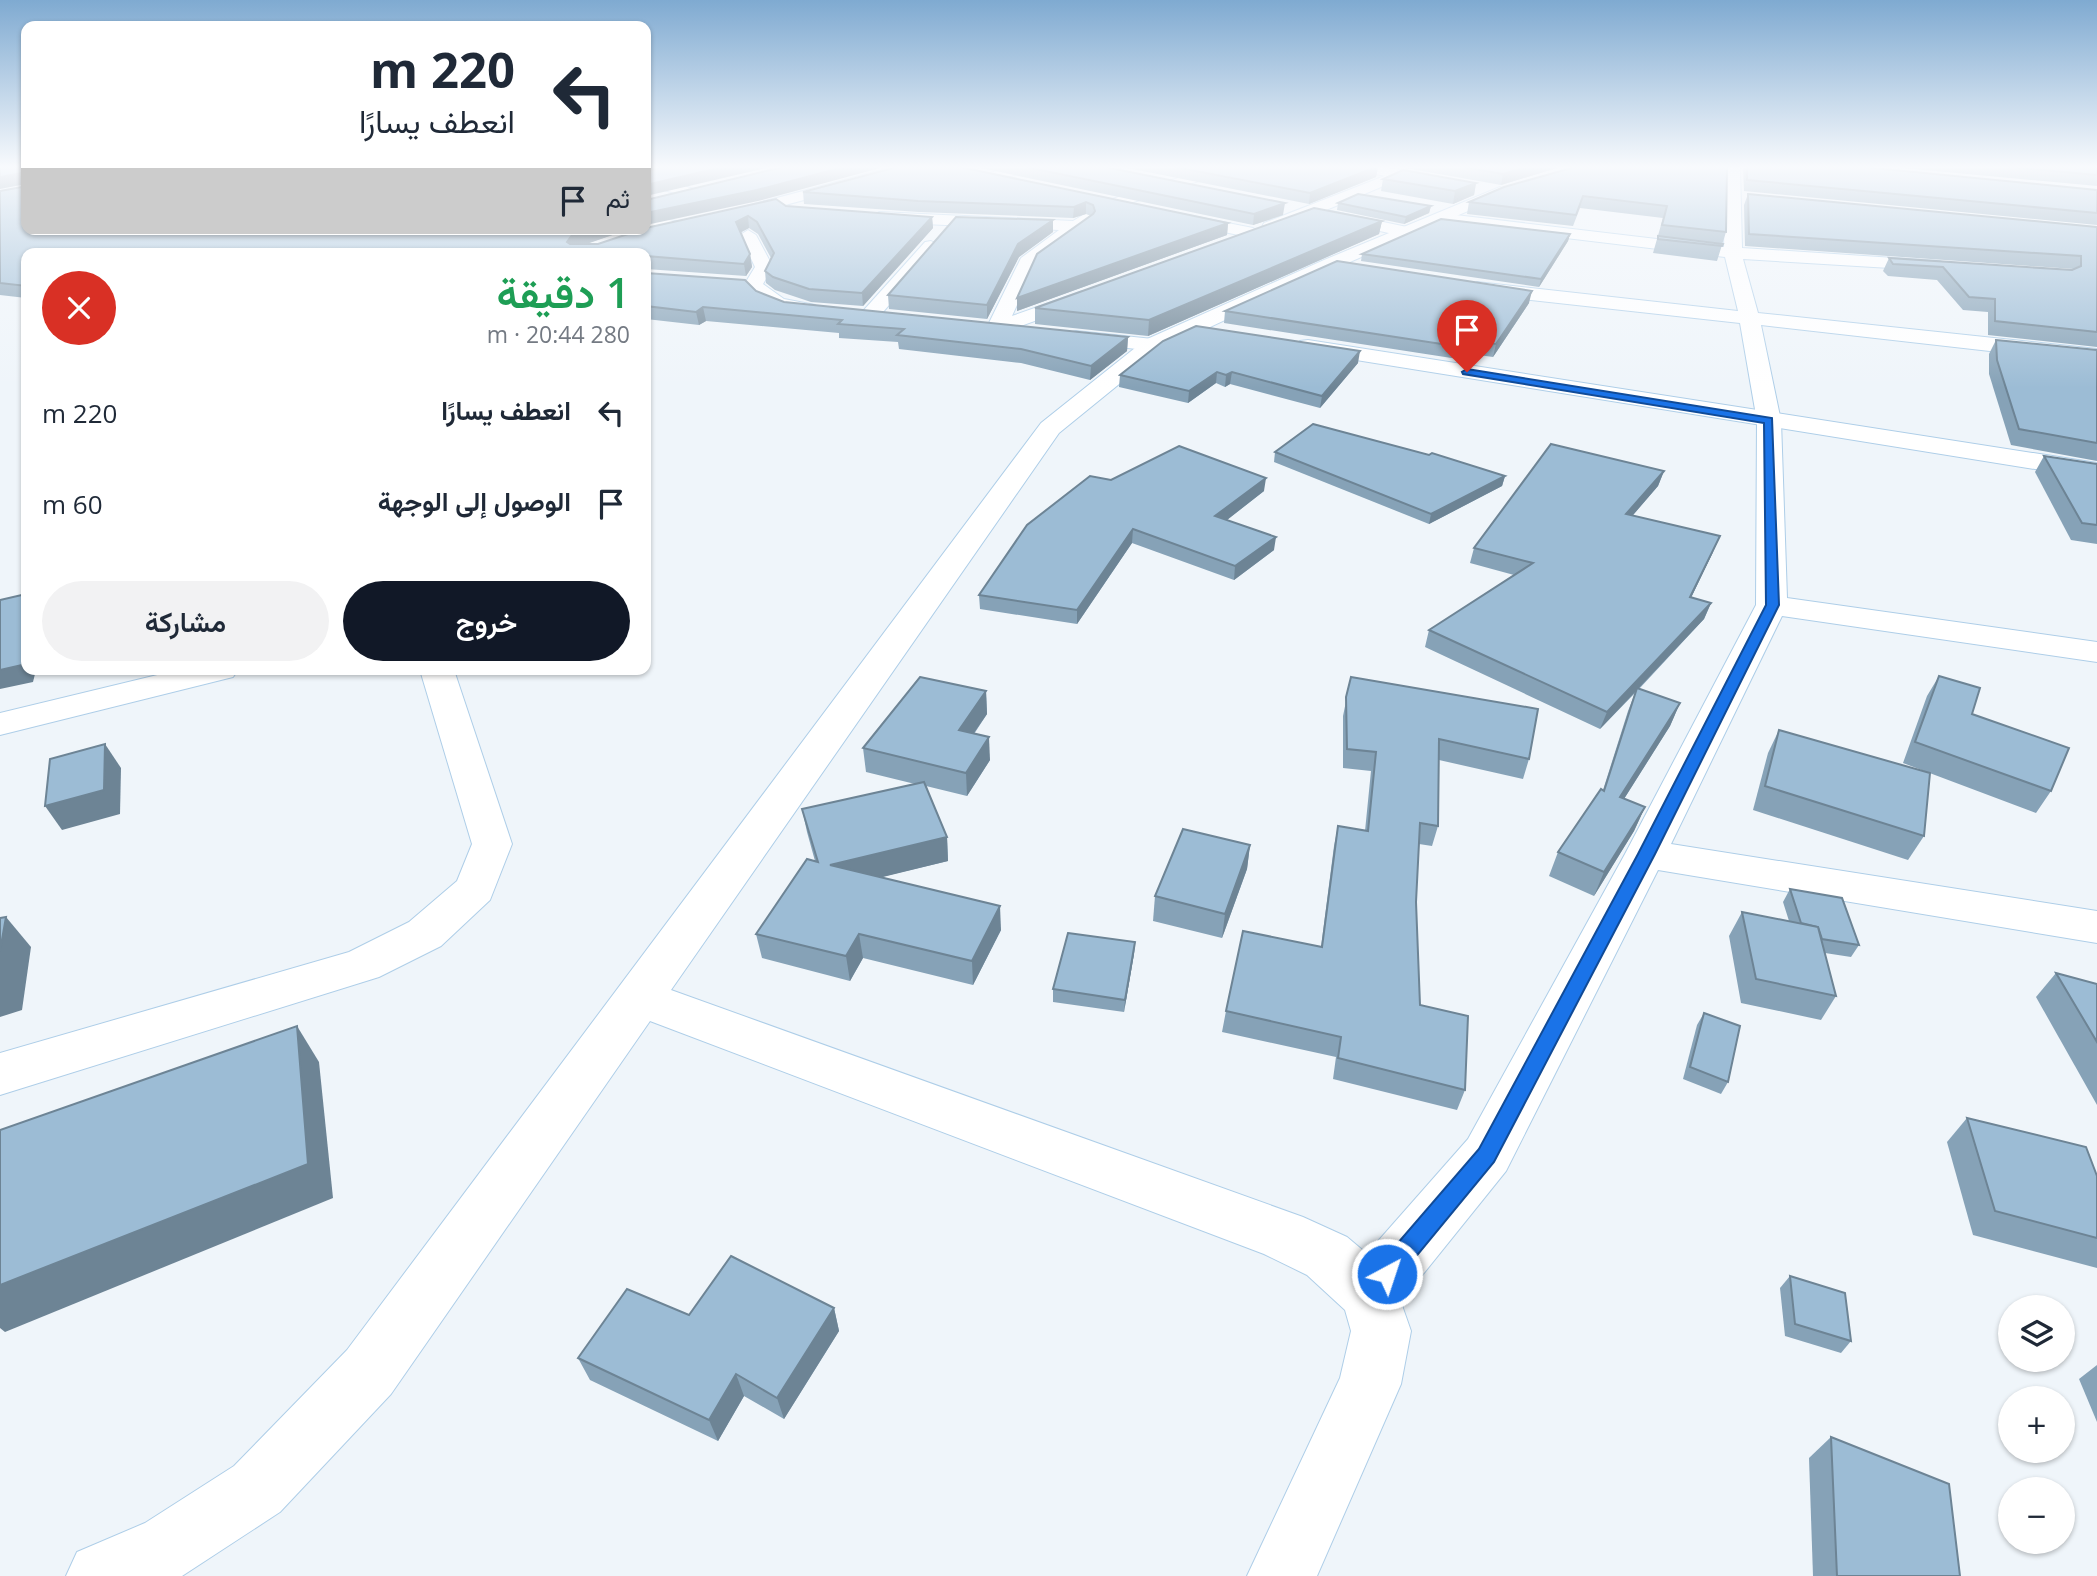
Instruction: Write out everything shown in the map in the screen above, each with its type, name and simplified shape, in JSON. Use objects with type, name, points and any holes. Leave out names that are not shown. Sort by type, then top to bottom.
[{"type":"street","points":[[751,241],[764,267],[746,284],[765,299],[786,307],[822,311]]},
{"type":"street","points":[[908,241],[935,242]]},
{"type":"street","points":[[996,329],[1027,262],[1066,241]]},
{"type":"street","points":[[1228,243],[1234,241]]},
{"type":"street","points":[[101,1576],[169,1547],[257,1489],[369,1371],[1050,428],[1172,336],[1386,241]]},
{"type":"street","points":[[1645,241],[1733,253],[1954,267]]},
{"type":"street","points":[[1370,1294],[1487,1155],[1646,854],[1772,605],[1769,421],[1750,320],[1733,253],[1734,241]]},
{"type":"street","points":[[870,315],[935,242]]},
{"type":"street","points":[[1330,264],[1370,271]]},
{"type":"street","points":[[1464,286],[1750,320],[2097,356]]},
{"type":"street","points":[[996,329],[1099,291]]},
{"type":"street","points":[[846,313],[895,318]]},
{"type":"street","points":[[971,326],[1035,333]]},
{"type":"street","points":[[1061,336],[1233,334]]},
{"type":"street","points":[[1288,343],[2097,471]]},
{"type":"street","points":[[1772,605],[2097,652]]},
{"type":"street","points":[[0,724],[201,675]]},
{"type":"street","points":[[0,1074],[363,965],[425,934],[475,889],[492,844],[440,675]]},
{"type":"street","points":[[1646,854],[2097,927]]},
{"type":"street","points":[[638,997],[1283,1235],[1328,1256],[1370,1294],[1381,1331],[1370,1384],[1282,1576]]},
{"type":"building","points":[[0,241],[568,241],[570,244],[598,244],[608,241],[744,241],[750,254],[744,264],[651,256],[651,248],[21,248],[21,285],[0,283]]},
{"type":"building","points":[[767,241],[910,241],[862,293],[809,289],[773,277],[765,271],[774,253]]},
{"type":"building","points":[[935,241],[1023,241],[1018,244],[987,305],[888,295]]},
{"type":"building","points":[[1056,241],[1179,241],[1017,298],[1037,254]]},
{"type":"building","points":[[1223,241],[1336,241],[1149,320],[1035,308]]},
{"type":"building","points":[[1392,241],[1566,241],[1541,279],[1362,254]]},
{"type":"building","points":[[1672,241],[1695,241],[1723,244]]},
{"type":"building","points":[[1848,241],[2097,241],[2097,332],[1995,321],[1995,299],[1969,297],[1943,267],[1893,264],[1889,258],[2072,270],[2081,266],[2081,256]]},
{"type":"building","points":[[1337,261],[1532,291],[1496,344],[1466,340],[1461,347],[1225,311]]},
{"type":"building","points":[[651,273],[745,280],[756,291],[784,302],[1128,337],[1091,366],[1021,349],[897,335],[904,329],[838,324],[842,320],[703,307],[696,312],[651,307]]},
{"type":"building","points":[[1196,326],[1360,351],[1322,396],[1232,372],[1226,375],[1217,372],[1189,391],[1120,375],[1163,341]]},
{"type":"building","points":[[1996,340],[2097,350],[2097,443],[2019,429],[1997,360]]},
{"type":"building","points":[[1313,424],[1429,455],[1432,453],[1505,476],[1431,514],[1275,452]]},
{"type":"building","points":[[1551,444],[1664,471],[1626,514],[1720,536],[1690,597],[1711,603],[1607,712],[1429,630],[1533,563],[1474,548]]},
{"type":"building","points":[[1179,446],[1266,478],[1215,516],[1276,537],[1235,566],[1133,529],[1077,610],[979,595],[1027,525],[1090,476],[1111,480]]},
{"type":"building","points":[[2044,456],[2097,464],[2097,525],[2082,523]]},
{"type":"building","points":[[21,595],[21,665],[0,670],[0,600]]},
{"type":"building","points":[[1939,676],[1980,688],[1972,714],[2069,748],[2051,791],[1915,742]]},
{"type":"building","points":[[920,677],[986,691],[959,730],[989,737],[966,773],[863,748]]},
{"type":"building","points":[[1351,677],[1538,709],[1529,759],[1439,739],[1438,826],[1420,823],[1416,902],[1420,1005],[1468,1016],[1465,1090],[1338,1058],[1341,1037],[1226,1011],[1243,931],[1322,947],[1338,826],[1368,831],[1376,752],[1347,749],[1346,697]]},
{"type":"building","points":[[1637,688],[1680,703],[1620,797],[1645,807],[1604,872],[1558,852],[1601,789],[1604,791]]},
{"type":"building","points":[[1779,730],[1930,773],[1924,836],[1765,786]]},
{"type":"building","points":[[105,744],[104,790],[45,806],[50,759]]},
{"type":"building","points":[[924,782],[947,837],[830,865],[1000,906],[972,961],[859,934],[846,956],[756,934],[807,859],[818,862],[802,809]]},
{"type":"building","points":[[1183,829],[1250,845],[1225,914],[1155,896]]},
{"type":"building","points":[[1790,889],[1842,898],[1859,945],[1822,939],[1818,927],[1801,923]]},
{"type":"building","points":[[1742,912],[1818,927],[1836,996],[1756,979]]},
{"type":"building","points":[[6,917],[0,951],[0,918]]},
{"type":"building","points":[[1068,933],[1135,942],[1125,1000],[1053,989]]},
{"type":"building","points":[[2056,973],[2097,984],[2097,1042]]},
{"type":"building","points":[[1704,1013],[1740,1026],[1728,1082],[1690,1067]]},
{"type":"building","points":[[297,1026],[308,1164],[0,1285],[0,1130]]},
{"type":"building","points":[[1967,1118],[2086,1147],[2097,1176],[2097,1238],[1995,1211]]},
{"type":"building","points":[[731,1256],[834,1308],[777,1398],[736,1374],[709,1420],[578,1358],[627,1289],[689,1315]]},
{"type":"building","points":[[1790,1276],[1845,1293],[1851,1341],[1795,1324]]},
{"type":"building","points":[[1831,1437],[1949,1484],[1960,1576],[1837,1576]]},
{"type":"route","points":[[1387,1274],[1487,1155],[1646,854],[1772,605],[1769,421],[1467,372]]}]
